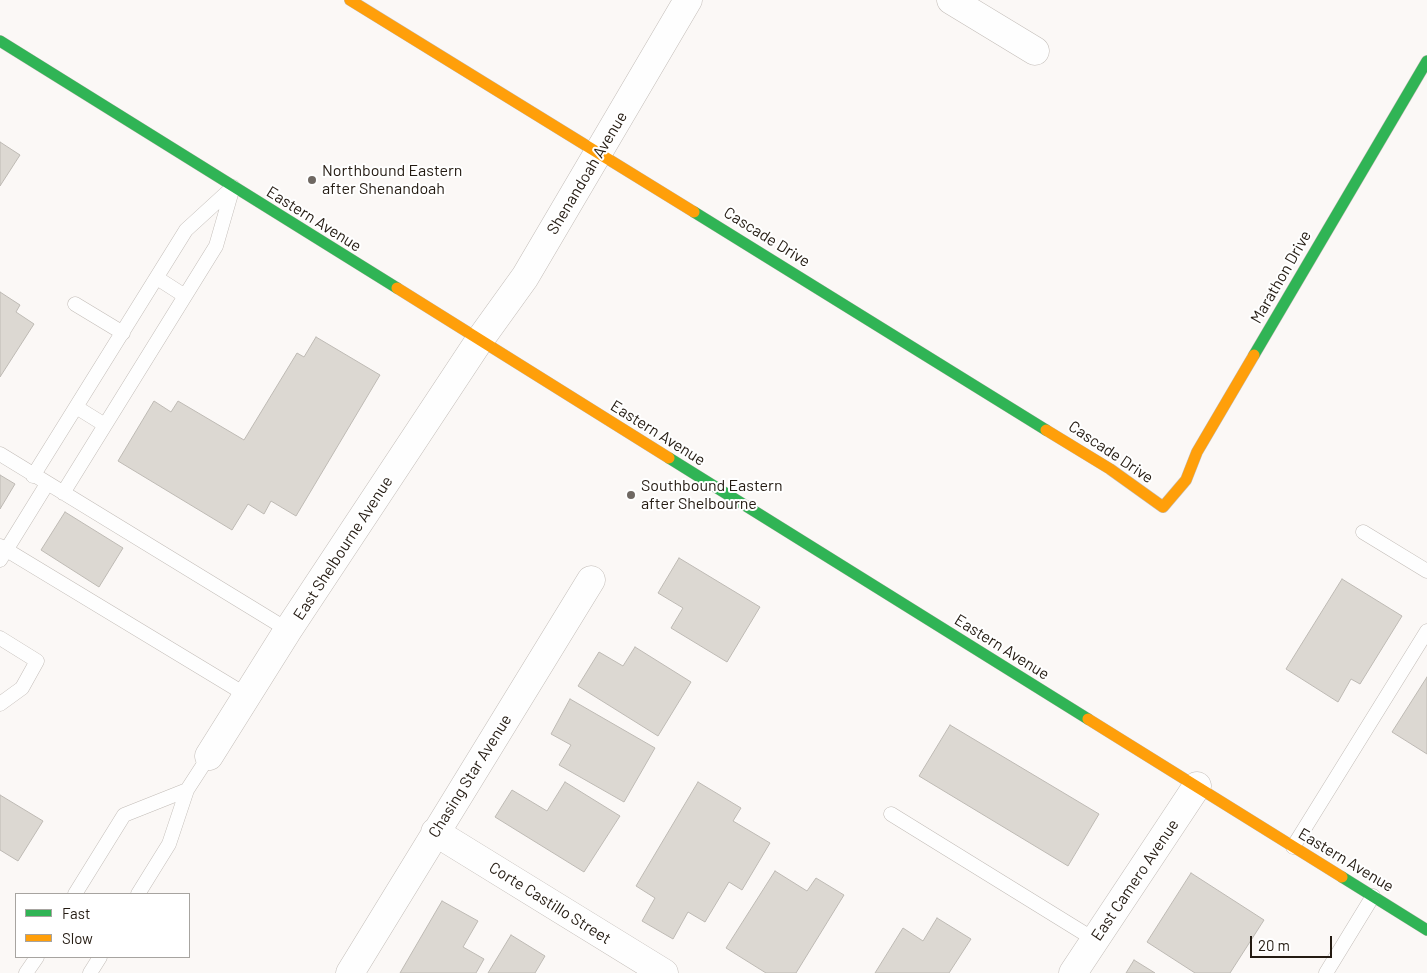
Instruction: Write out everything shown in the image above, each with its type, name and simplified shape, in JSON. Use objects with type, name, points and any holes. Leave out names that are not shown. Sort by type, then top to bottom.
[{"type":"main road","name":"Cascade Drive","points":[[350,0],[1110,469],[1163,507]]},
{"type":"main road","name":"Eastern Avenue","points":[[0,41],[1427,930]]},
{"type":"main road","name":"Marathon Drive","points":[[1163,507],[1186,480],[1197,452],[1427,61]]},
{"type":"street","name":"Shenandoah Avenue","points":[[479,341],[525,277],[688,0]]},
{"type":"street","points":[[950,0],[1035,51]]},
{"type":"street","name":"East Shelbourne Avenue","points":[[209,756],[288,630],[479,341]]},
{"type":"street","name":"Chasing Star Avenue","points":[[350,973],[591,580]]},
{"type":"street","name":"East Camero Avenue","points":[[1073,973],[1197,786]]},
{"type":"street","name":"Corte Castillo Street","points":[[435,832],[664,973]]},
{"type":"lane","points":[[33,476],[186,230],[233,187]]},
{"type":"lane","points":[[63,493],[216,246],[233,187]]},
{"type":"lane","points":[[156,278],[185,296]]},
{"type":"lane","points":[[74,304],[122,332]]},
{"type":"lane","points":[[76,407],[105,425]]},
{"type":"lane","points":[[0,454],[33,476],[288,630]]},
{"type":"lane","points":[[47,484],[2,552],[248,696]]},
{"type":"lane","points":[[1363,532],[1427,570]]},
{"type":"lane","points":[[1293,847],[1427,631]]},
{"type":"lane","points":[[0,638],[37,661],[22,688],[0,704]]},
{"type":"lane","points":[[139,893],[170,844],[187,790],[209,756]]},
{"type":"lane","points":[[76,893],[124,815],[187,790]]},
{"type":"lane","points":[[891,814],[1094,940]]},
{"type":"lane","points":[[1326,973],[1373,896]]},
{"type":"lane","points":[[26,973],[35,958]]},
{"type":"lane","points":[[90,973],[99,958]]},
{"type":"building","points":[[0,142],[20,155],[0,186]]},
{"type":"building","points":[[0,292],[20,305],[16,312],[34,324],[0,377]]},
{"type":"building","points":[[316,337],[380,375],[296,516],[271,501],[264,514],[248,504],[232,530],[118,461],[154,401],[171,412],[178,401],[244,440],[297,353],[304,357]]},
{"type":"building","points":[[0,475],[15,484],[0,509]]},
{"type":"building","points":[[65,512],[123,548],[99,587],[41,550]]},
{"type":"building","points":[[679,558],[760,607],[727,662],[671,628],[683,608],[658,593]]},
{"type":"building","points":[[1342,579],[1402,616],[1360,684],[1351,679],[1338,702],[1286,669]]},
{"type":"building","points":[[635,647],[691,682],[658,736],[578,686],[599,652],[623,666]]},
{"type":"building","points":[[1427,677],[1427,754],[1392,732]]},
{"type":"building","points":[[570,699],[655,748],[624,802],[559,765],[571,745],[551,734]]},
{"type":"building","points":[[950,725],[1099,814],[1068,866],[919,776]]},
{"type":"building","points":[[565,782],[620,816],[584,872],[495,817],[512,790],[547,811]]},
{"type":"building","points":[[698,782],[741,808],[733,821],[770,843],[742,890],[729,882],[705,922],[688,912],[673,939],[642,921],[655,898],[636,886]]},
{"type":"building","points":[[0,795],[43,821],[18,861],[0,850]]},
{"type":"building","points":[[775,871],[807,891],[816,878],[844,895],[796,973],[766,973],[726,948]]},
{"type":"building","points":[[1191,873],[1264,920],[1230,973],[1195,973],[1147,942]]},
{"type":"building","points":[[442,901],[478,921],[463,947],[484,959],[476,973],[400,973]]},
{"type":"building","points":[[937,918],[971,939],[949,973],[875,973],[903,928],[923,941]]},
{"type":"building","points":[[511,935],[545,956],[535,973],[488,973]]},
{"type":"building","points":[[1134,960],[1155,973],[1126,973]]},
{"type":"traffic: fast","points":[[0,41],[397,288]]},
{"type":"traffic: fast","points":[[1254,355],[1427,61]]},
{"type":"traffic: fast","points":[[694,212],[1046,430]]},
{"type":"traffic: fast","points":[[669,458],[1088,719]]},
{"type":"traffic: fast","points":[[1342,877],[1427,930]]},
{"type":"traffic: slow","points":[[350,0],[694,212]]},
{"type":"traffic: slow","points":[[397,288],[669,458]]},
{"type":"traffic: slow","points":[[1046,430],[1110,469],[1163,507],[1186,480],[1197,452],[1254,355]]},
{"type":"traffic: slow","points":[[1088,719],[1342,877]]},
{"type":"place","name":"Northbound Eastern after Shenandoah","points":[[312,180]]},
{"type":"place","name":"Southbound Eastern after Shelbourne","points":[[631,495]]}]
